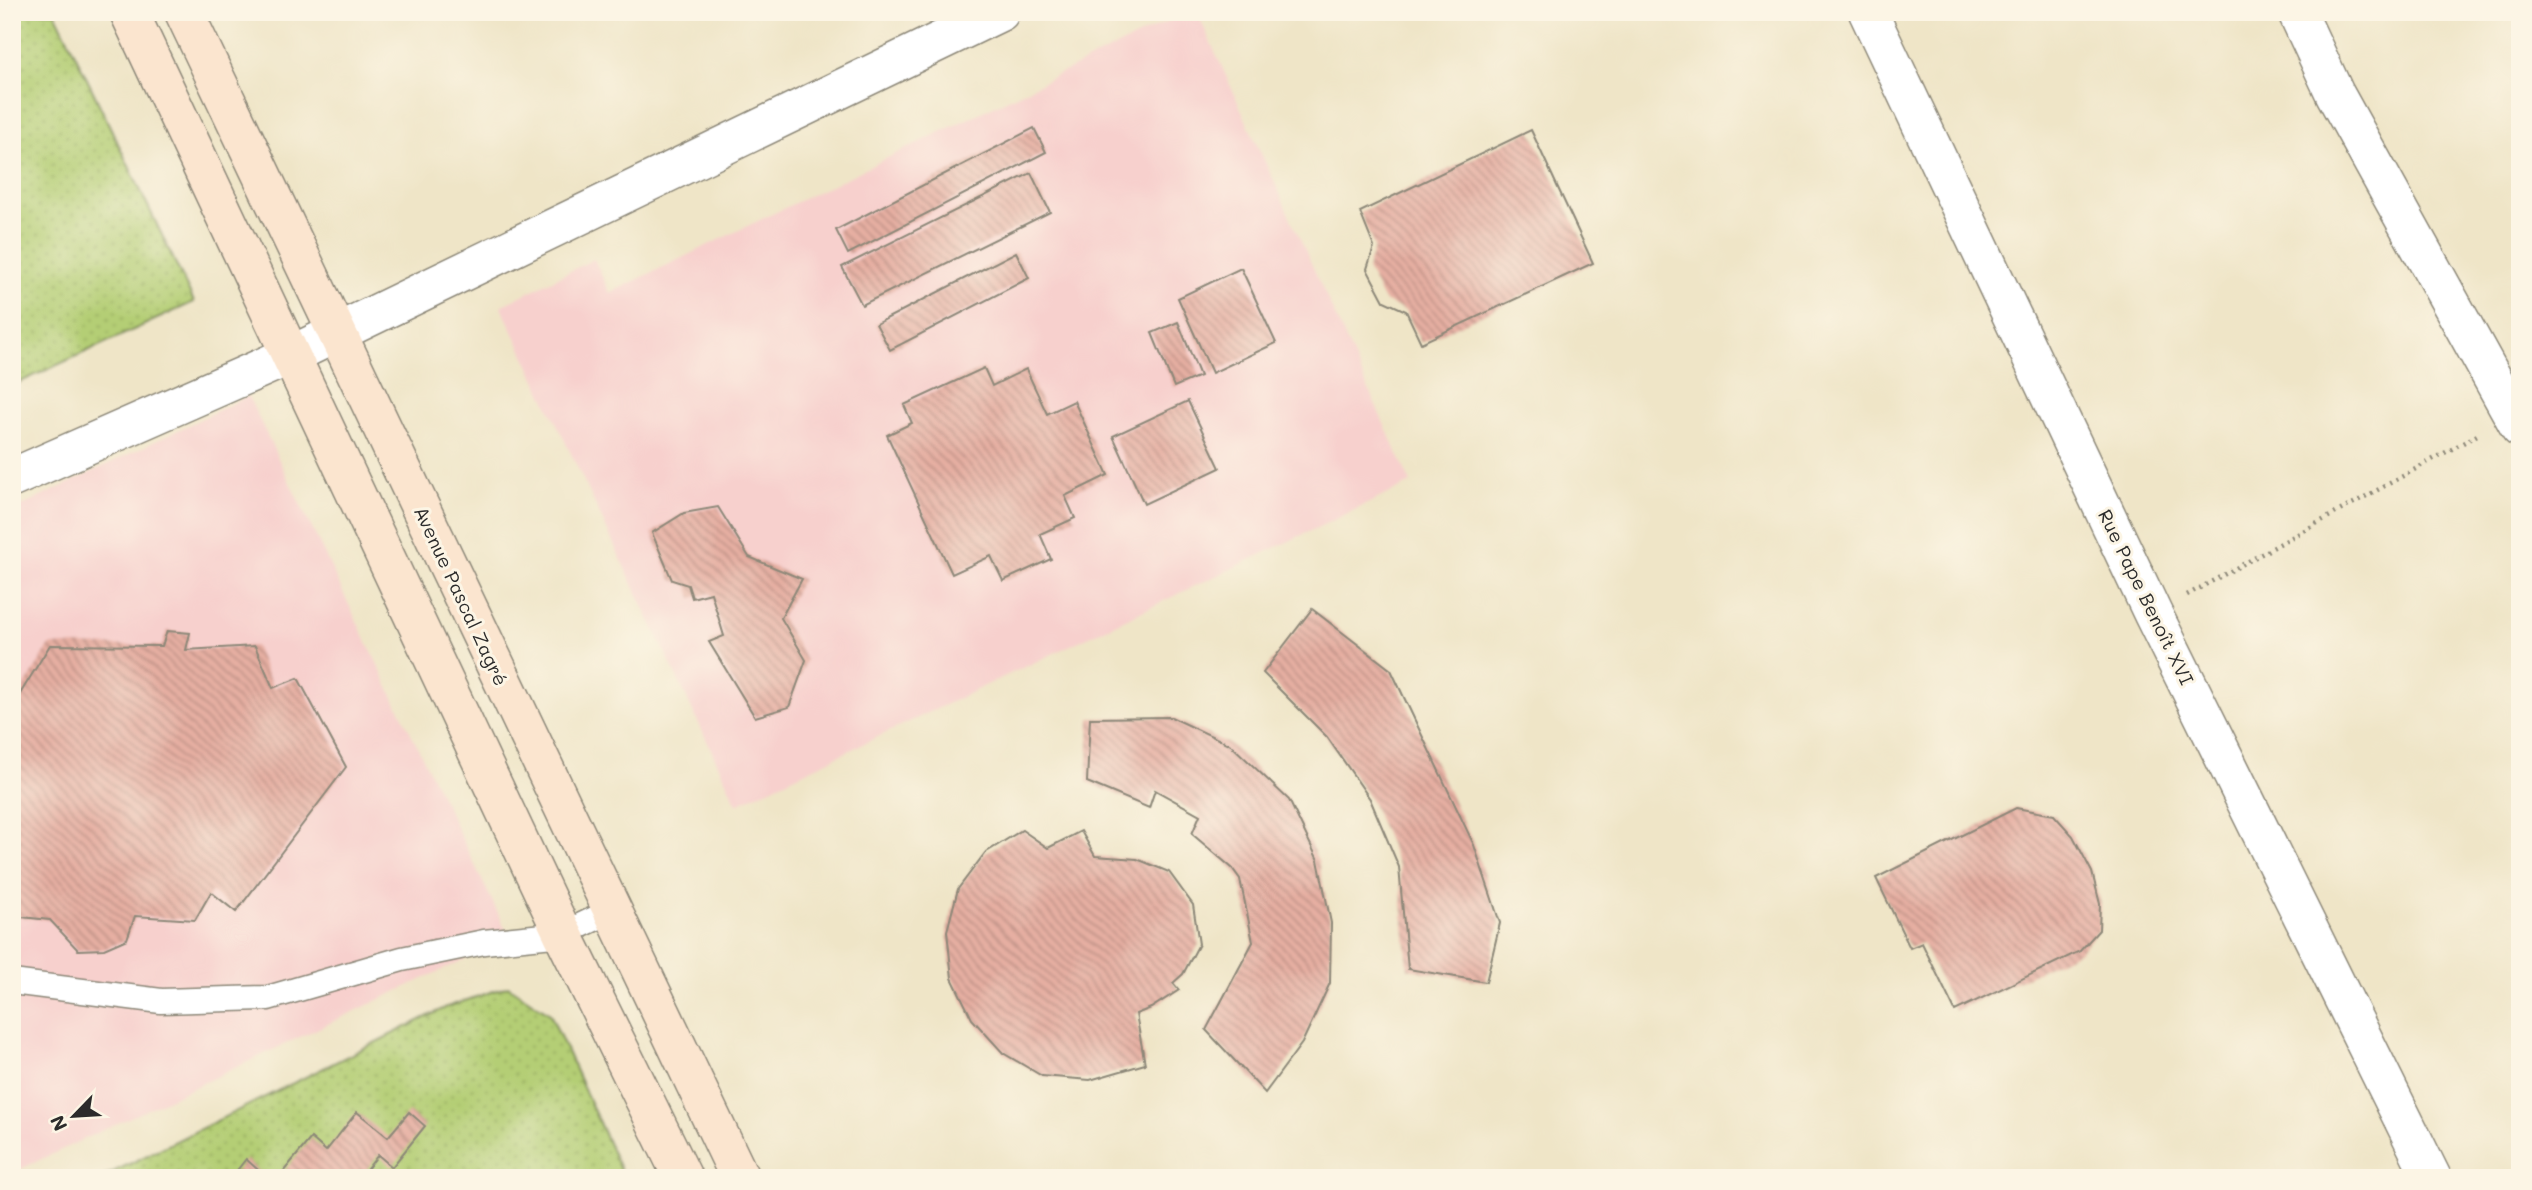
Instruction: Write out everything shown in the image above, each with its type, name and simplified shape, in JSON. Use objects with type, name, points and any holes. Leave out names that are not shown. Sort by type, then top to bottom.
[{"type":"main road","points":[[129,12],[563,934],[683,1178]]},
{"type":"main road","name":"Avenue Pascal Zagré","points":[[184,12],[740,1178]]},
{"type":"street","points":[[12,478],[291,355],[1000,12]]},
{"type":"street","name":"Rue Pape Benoît XVI","points":[[1868,12],[2153,614],[2431,1178]]},
{"type":"street","points":[[2297,12],[2335,94],[2516,421]]},
{"type":"lane","points":[[12,982],[161,1001],[268,998],[457,948],[563,934],[611,911]]},
{"type":"path","points":[[2153,614],[2516,421]]},
{"type":"shaded area","points":[[1187,12],[1197,12],[1411,483],[737,804],[501,306],[594,259],[610,293]]},
{"type":"shaded area","points":[[248,396],[510,938],[12,1173],[12,511]]},
{"type":"green space","points":[[12,12],[55,12],[194,302],[12,386]]},
{"type":"green space","points":[[508,986],[550,1014],[624,1178],[101,1178],[447,1007]]},
{"type":"building","points":[[1034,128],[1046,152],[848,254],[836,230]]},
{"type":"building","points":[[1531,130],[1593,263],[1421,343],[1406,311],[1384,301],[1367,269],[1374,247],[1360,212]]},
{"type":"building","points":[[1031,173],[1050,212],[862,305],[842,267]]},
{"type":"building","points":[[1016,252],[1029,278],[890,350],[876,324]]},
{"type":"building","points":[[1241,268],[1276,343],[1212,373],[1178,298]]},
{"type":"building","points":[[1178,322],[1200,376],[1174,387],[1152,333]]},
{"type":"building","points":[[984,368],[992,386],[1026,369],[1047,414],[1074,401],[1108,475],[1065,496],[1075,518],[1040,534],[1051,559],[1003,581],[991,556],[952,574],[887,435],[912,423],[904,405]]},
{"type":"building","points":[[1188,401],[1220,468],[1144,504],[1113,436]]},
{"type":"building","points":[[718,507],[749,557],[802,579],[781,618],[806,660],[789,707],[755,717],[709,642],[724,636],[711,593],[692,598],[688,585],[672,580],[652,533],[684,513]]},
{"type":"building","points":[[1312,609],[1391,670],[1474,845],[1500,923],[1486,982],[1408,969],[1399,867],[1370,799],[1327,737],[1263,673]]},
{"type":"building","points":[[167,631],[190,633],[186,650],[255,646],[273,688],[298,678],[346,767],[236,912],[211,892],[195,920],[135,916],[127,939],[104,949],[78,950],[50,920],[12,916],[12,707],[50,645],[162,646]]},
{"type":"building","points":[[1171,717],[1231,745],[1289,800],[1318,860],[1331,923],[1330,983],[1302,1043],[1265,1093],[1206,1030],[1253,942],[1240,879],[1232,868],[1192,834],[1200,815],[1155,790],[1149,808],[1087,782],[1090,718]]},
{"type":"building","points":[[2016,808],[2054,815],[2073,836],[2092,872],[2100,904],[2099,930],[2080,951],[1955,1011],[1922,943],[1910,948],[1876,878]]},
{"type":"building","points":[[1022,830],[1048,848],[1081,831],[1095,856],[1137,859],[1169,872],[1193,905],[1199,944],[1183,974],[1173,983],[1179,990],[1136,1014],[1145,1064],[1090,1080],[1042,1076],[1003,1053],[972,1019],[952,978],[947,931],[958,889],[985,853]]},
{"type":"building","points":[[357,1112],[388,1137],[409,1112],[425,1126],[392,1167],[378,1155],[360,1178],[278,1178],[311,1138],[326,1151]]},
{"type":"building","points":[[246,1159],[267,1178],[231,1178]]}]
